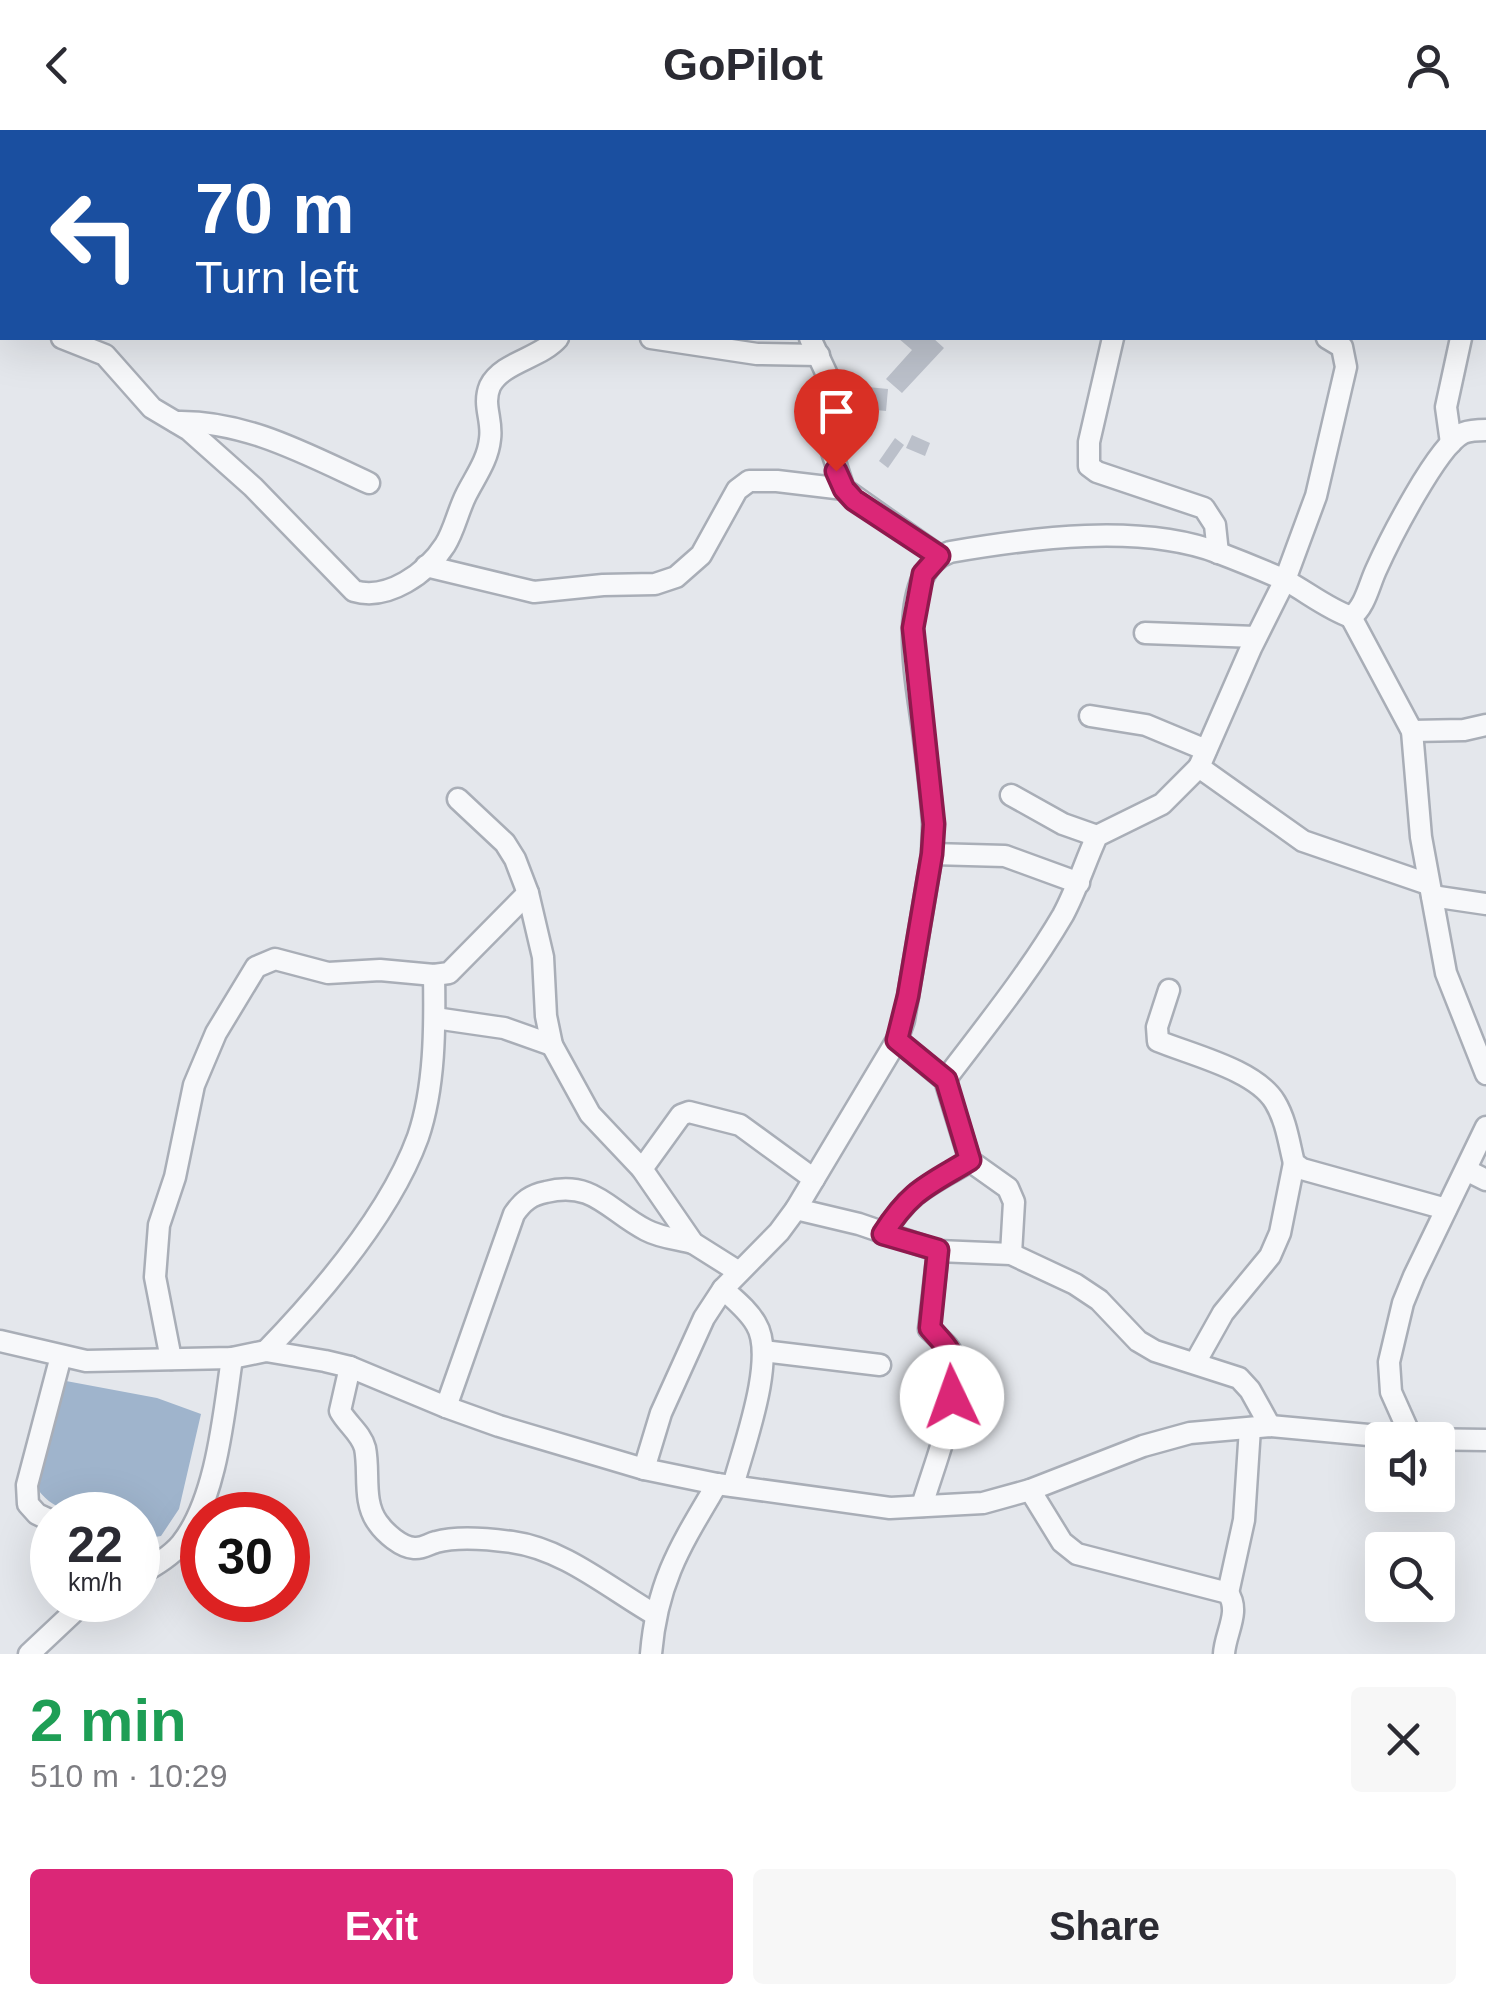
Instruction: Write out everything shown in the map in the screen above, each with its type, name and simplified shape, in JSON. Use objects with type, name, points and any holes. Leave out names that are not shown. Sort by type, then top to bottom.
[{"type":"street","points":[[67,340],[104,355],[152,408],[190,430],[253,488],[354,592],[363,594],[388,590],[411,579],[446,544],[490,440],[485,403],[489,388],[494,380],[542,353],[556,340]]},
{"type":"street","points":[[664,340],[757,354],[815,346],[829,379],[832,448],[844,489]]},
{"type":"street","points":[[1113,340],[1089,442],[1090,466],[1097,472],[1204,508],[1215,525],[1218,553]]},
{"type":"street","points":[[946,1080],[1023,977],[1079,883],[1096,836],[1162,804],[1203,758],[1285,580],[1316,496],[1346,366],[1342,348],[1330,340]]},
{"type":"street","points":[[1451,442],[1446,407],[1461,340]]},
{"type":"street","points":[[176,422],[224,424],[369,484]]},
{"type":"street","points":[[1351,617],[1358,611],[1418,491],[1451,442],[1461,434],[1486,430]]},
{"type":"street","points":[[426,566],[534,592],[654,584],[676,578],[702,556],[737,490],[749,481],[844,489],[939,556]]},
{"type":"street","points":[[644,1469],[661,1413],[690,1344],[724,1289],[780,1232],[796,1209],[897,1040],[906,1008],[934,824],[913,628],[923,574],[939,556],[975,548],[1105,536],[1186,544],[1285,580],[1351,617],[1412,731],[1421,836],[1446,973],[1486,1074]]},
{"type":"street","points":[[1144,633],[1256,636]]},
{"type":"street","points":[[1090,716],[1146,725],[1203,758],[1303,841],[1430,890],[1486,904]]},
{"type":"street","points":[[1412,731],[1464,730],[1486,725]]},
{"type":"street","points":[[1011,795],[1064,824],[1096,836]]},
{"type":"street","points":[[458,799],[505,843],[528,893],[543,958],[552,1045],[590,1114],[642,1170],[693,1242]]},
{"type":"street","points":[[932,854],[1021,859],[1079,883]]},
{"type":"street","points":[[171,1359],[155,1277],[159,1224],[175,1177],[202,1063],[256,966],[274,960],[328,973],[449,973],[528,893]]},
{"type":"street","points":[[266,1351],[328,1285],[366,1231],[418,1136],[428,1090],[435,1018],[434,975]]},
{"type":"street","points":[[1169,990],[1156,1027],[1158,1041],[1249,1077],[1265,1090],[1276,1103],[1294,1163],[1280,1233],[1270,1256],[1223,1312],[1195,1363]]},
{"type":"street","points":[[435,1018],[504,1028],[552,1045]]},
{"type":"street","points":[[897,1040],[946,1080],[970,1160],[1008,1188],[1014,1202],[1011,1254]]},
{"type":"street","points":[[642,1170],[681,1115],[689,1112],[740,1125],[814,1179]]},
{"type":"street","points":[[1404,1422],[1391,1392],[1389,1362],[1403,1303],[1486,1126]]},
{"type":"street","points":[[883,1234],[914,1193],[970,1160]]},
{"type":"street","points":[[1294,1163],[1310,1172],[1446,1209]]},
{"type":"street","points":[[1466,1170],[1486,1180]]},
{"type":"street","points":[[446,1408],[514,1214],[523,1202],[537,1194],[565,1187],[587,1192],[646,1230],[693,1242],[739,1272]]},
{"type":"street","points":[[796,1209],[859,1224],[938,1250],[1011,1254],[1087,1292],[1138,1341],[1155,1351],[1239,1378],[1250,1390],[1260,1427],[1228,1593]]},
{"type":"street","points":[[922,1506],[948,1418],[954,1372],[949,1348],[930,1328],[938,1250]]},
{"type":"street","points":[[651,1654],[654,1614],[677,1551],[725,1485],[756,1398],[762,1335],[724,1289]]},
{"type":"street","points":[[0,1341],[61,1356],[109,1362],[232,1358],[266,1351],[350,1367],[446,1408],[644,1469],[725,1485],[890,1508],[983,1503],[1190,1433],[1260,1427],[1365,1435]]},
{"type":"street","points":[[763,1351],[880,1365]]},
{"type":"street","points":[[30,1506],[27,1485],[61,1356]]},
{"type":"street","points":[[160,1562],[181,1545],[212,1476],[232,1358]]},
{"type":"street","points":[[350,1367],[340,1410],[364,1446],[370,1507],[378,1523],[402,1545],[424,1548],[436,1542],[457,1540],[512,1542],[542,1549],[566,1558],[654,1614]]},
{"type":"street","points":[[1455,1440],[1486,1440]]},
{"type":"street","points":[[1030,1490],[1062,1542],[1076,1554],[1228,1593],[1234,1614],[1224,1654]]},
{"type":"street","points":[[29,1654],[63,1622]]},
{"type":"water","points":[[66,1381],[157,1398],[201,1414],[179,1509],[161,1536],[160,1492],[40,1492],[35,1485],[52,1409]]},
{"type":"building","points":[[900,340],[935,340],[944,348],[902,393],[886,379],[912,350]]},
{"type":"building","points":[[837,384],[888,389],[886,411],[835,406]]},
{"type":"building","points":[[912,435],[930,443],[925,456],[906,448]]},
{"type":"building","points":[[895,438],[904,445],[888,468],[879,461]]},
{"type":"route","points":[[836,471],[854,500],[939,556],[923,574],[913,628],[934,824],[904,1020],[897,1040],[946,1080],[970,1160],[914,1193],[883,1234],[938,1250],[929,1320],[930,1328],[954,1358],[952,1397]]}]
